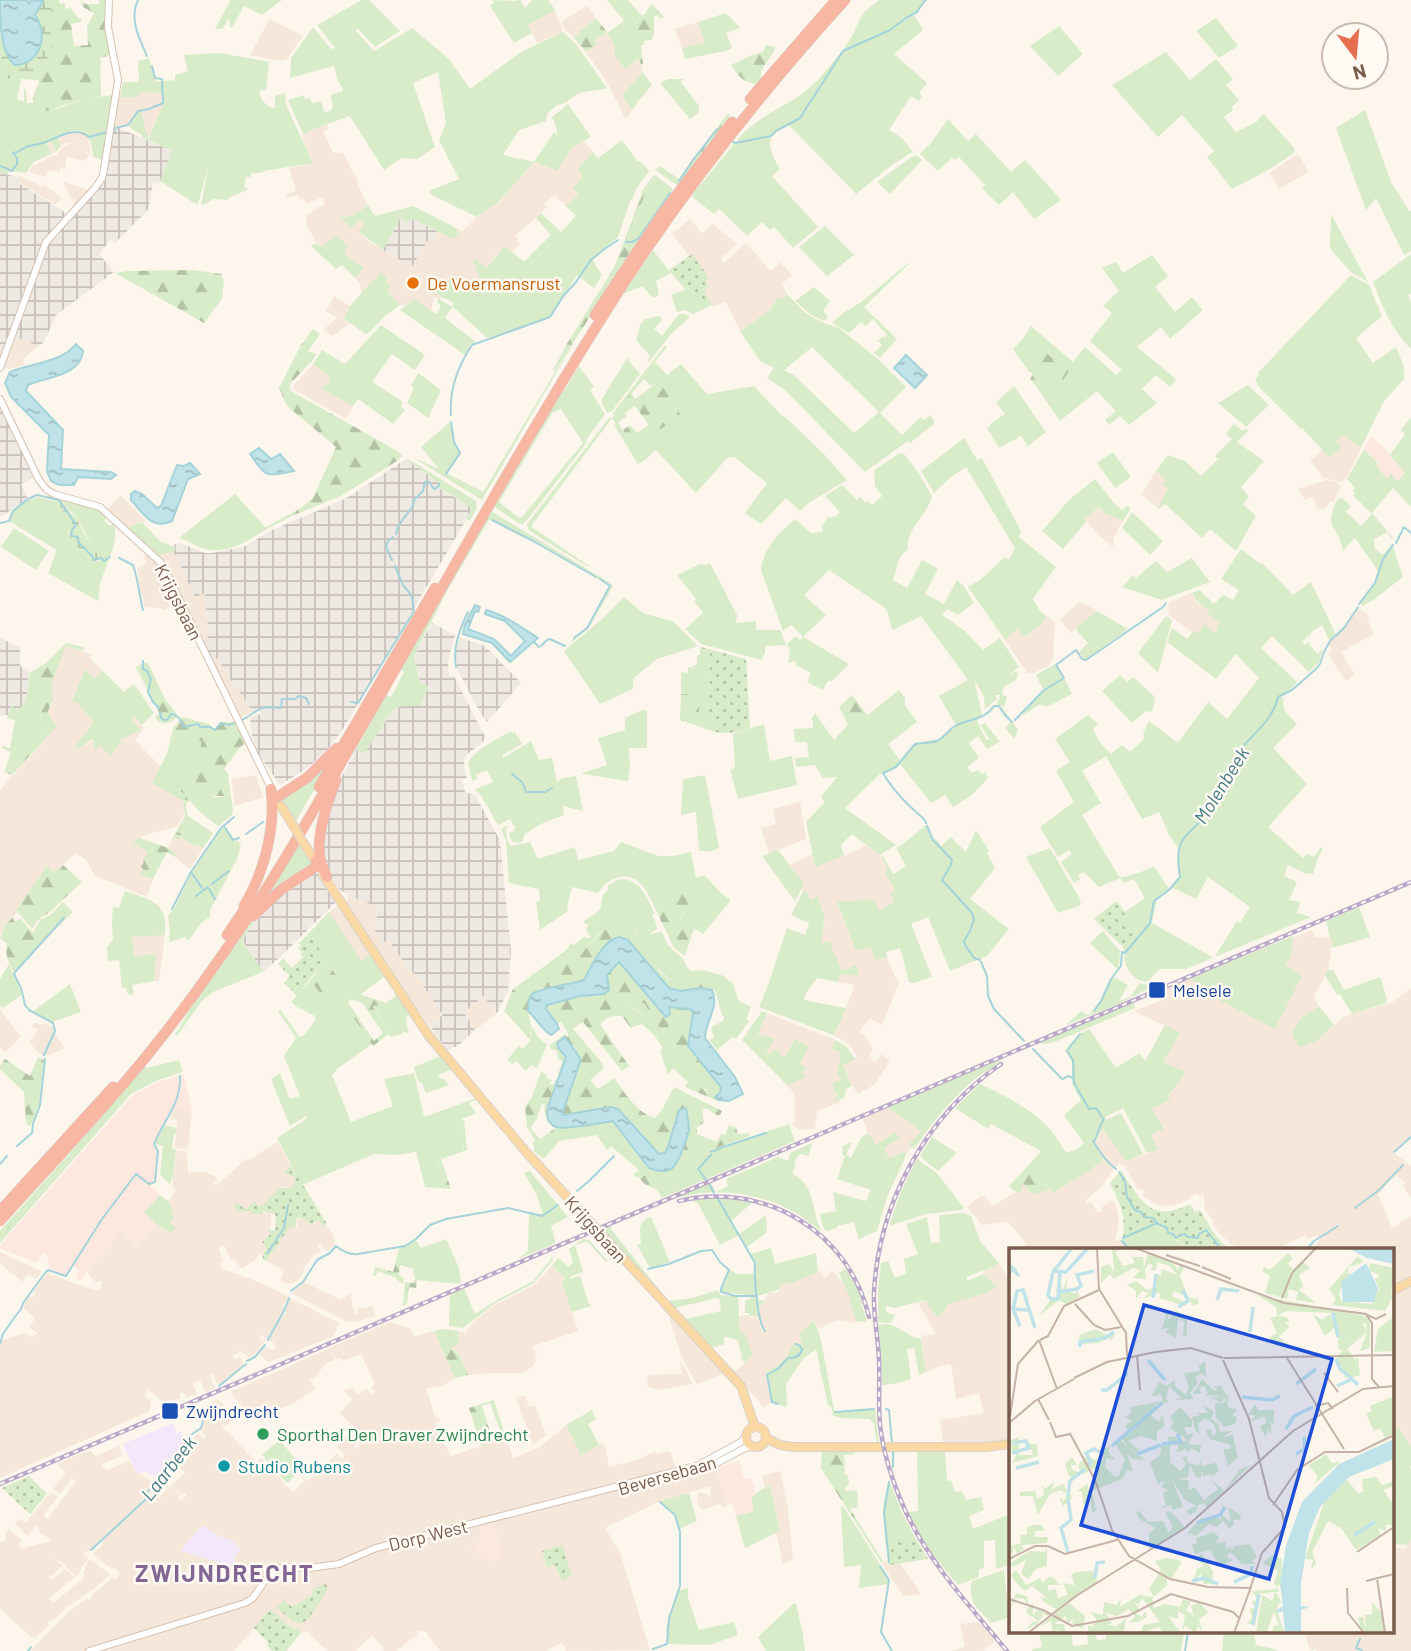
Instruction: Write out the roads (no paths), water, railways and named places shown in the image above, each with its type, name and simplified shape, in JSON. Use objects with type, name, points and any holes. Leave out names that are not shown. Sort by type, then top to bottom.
[{"type":"highway","points":[[0,1219],[126,1072],[210,962],[290,836],[548,393],[613,287],[683,185],[759,88],[835,0]]},
{"type":"highway","points":[[0,1219],[130,1076],[217,963],[276,872],[352,745],[519,455],[602,318],[653,240],[739,122],[845,0]]},
{"type":"highway","points":[[759,88],[777,57]]},
{"type":"highway","points":[[739,122],[767,98]]},
{"type":"highway","points":[[244,911],[262,867],[276,800],[309,777],[326,760],[362,714]]},
{"type":"highway","points":[[217,963],[223,959],[251,918],[295,879],[314,856],[328,801],[352,745]]},
{"type":"highway","points":[[314,856],[320,861],[327,877]]},
{"type":"highway","points":[[0,1203],[84,1118]]},
{"type":"main road","points":[[0,368],[46,242],[102,177],[118,80],[109,34],[109,0]]},
{"type":"main road","name":"Krijgsbaan","points":[[0,400],[39,480],[47,490],[100,507],[163,566],[276,800],[314,856],[340,901],[460,1074],[527,1153],[742,1389],[750,1431]]},
{"type":"main road","name":"Krijgsbaan","points":[[327,877],[355,922]]},
{"type":"main road","points":[[340,901],[351,912]]},
{"type":"main road","points":[[1394,1289],[1411,1281]]},
{"type":"main road","points":[[750,1431],[763,1431],[765,1441],[758,1447],[751,1447],[747,1443],[750,1431]]},
{"type":"main road","name":"Beversebaan","points":[[581,1497],[696,1466],[741,1442],[750,1431]]},
{"type":"main road","points":[[765,1441],[789,1449],[992,1447],[1009,1444]]},
{"type":"main road","name":"Beversebaan","points":[[581,1497],[703,1469],[751,1447]]},
{"type":"main road","name":"Dorp West","points":[[89,1651],[249,1601],[277,1569],[342,1563],[373,1549],[554,1506],[581,1497]]},
{"type":"water","points":[[0,0],[28,0],[28,3],[31,0],[43,1],[35,15],[41,31],[40,47],[31,59],[24,63],[15,65],[6,52]]},
{"type":"water","points":[[76,344],[83,351],[76,366],[28,385],[26,391],[63,430],[61,469],[111,472],[116,475],[111,479],[78,477],[74,485],[59,485],[51,481],[47,471],[49,435],[11,397],[5,383],[10,372],[54,359]]},
{"type":"water","points":[[906,355],[927,375],[915,388],[894,368]]},
{"type":"water","points":[[259,448],[271,459],[280,454],[294,471],[272,474],[264,472],[250,454]]},
{"type":"water","points":[[190,463],[200,474],[188,479],[172,521],[159,524],[149,520],[131,500],[131,494],[135,491],[157,508],[161,506],[177,465]]},
{"type":"water","points":[[475,605],[480,607],[478,612],[475,611],[468,629],[494,639],[511,656],[525,641],[505,621],[485,614],[486,610],[507,618],[538,638],[510,662],[492,643],[463,634]]},
{"type":"water","points":[[619,937],[628,940],[669,988],[681,991],[699,988],[712,990],[714,1002],[705,1038],[735,1077],[743,1094],[729,1101],[715,1097],[720,1093],[721,1087],[688,1046],[693,1012],[689,1009],[669,1007],[670,1014],[666,1017],[619,962],[607,975],[609,990],[604,994],[580,996],[547,1005],[546,1009],[559,1029],[551,1035],[528,1011],[532,994],[584,980],[607,943]]},
{"type":"water","points":[[565,1037],[580,1062],[562,1114],[610,1107],[618,1109],[659,1154],[665,1153],[668,1147],[679,1110],[686,1108],[689,1132],[679,1159],[672,1168],[663,1171],[649,1168],[613,1121],[567,1128],[556,1127],[549,1121],[548,1107],[566,1057],[557,1043]]},
{"type":"waterway","points":[[138,0],[135,21],[147,56]]},
{"type":"waterway","points":[[811,101],[843,51],[890,30],[917,12],[923,3]]},
{"type":"waterway","points":[[114,132],[115,128],[128,125],[138,111],[163,103],[162,79],[155,78],[152,66]]},
{"type":"waterway","points":[[733,142],[771,136],[800,118],[810,102]]},
{"type":"waterway","points":[[679,181],[717,129]]},
{"type":"waterway","points":[[0,166],[12,171],[17,164],[13,153],[62,135],[79,132],[89,137],[107,132]]},
{"type":"waterway","points":[[626,242],[638,239],[670,193]]},
{"type":"waterway","points":[[451,415],[451,396],[456,378],[472,345],[550,317],[590,261],[618,240]]},
{"type":"waterway","points":[[446,474],[460,453],[454,442],[451,422]]},
{"type":"waterway","points":[[396,534],[414,500],[423,491],[425,482],[429,482],[434,489],[439,484]]},
{"type":"waterway","points":[[0,523],[9,521],[13,511],[37,495],[59,500],[76,525],[71,536],[78,537],[78,542],[94,560],[101,558],[104,561],[110,557]]},
{"type":"waterway","points":[[492,520],[596,577]]},
{"type":"waterway","name":"Molenbeek","points":[[1396,543],[1404,527],[1411,533]]},
{"type":"waterway","points":[[392,560],[386,547],[393,537]]},
{"type":"waterway","name":"Molenbeek","points":[[1359,604],[1375,583],[1383,559],[1393,545]]},
{"type":"waterway","points":[[119,558],[133,565],[143,610]]},
{"type":"waterway","points":[[351,702],[358,703],[414,611],[412,596],[403,585],[395,566]]},
{"type":"waterway","points":[[574,638],[587,628],[610,586],[600,579]]},
{"type":"waterway","points":[[1015,720],[1043,691],[1064,678],[1056,665],[1076,650],[1082,659],[1086,660],[1166,603]]},
{"type":"waterway","name":"Molenbeek","points":[[1094,1011],[1121,966],[1122,952],[1125,953],[1150,923],[1154,901],[1180,877],[1180,845],[1212,805],[1232,769],[1235,757],[1266,721],[1278,697],[1292,690],[1316,669],[1330,641],[1344,628],[1358,607]]},
{"type":"waterway","points":[[456,667],[456,645],[468,612]]},
{"type":"waterway","points":[[541,646],[550,639],[565,646]]},
{"type":"waterway","points":[[534,642],[539,647]]},
{"type":"waterway","points":[[143,661],[143,669],[151,679],[148,692],[159,708]]},
{"type":"waterway","points":[[242,720],[263,708],[281,708],[282,699],[295,699],[298,696],[306,698],[309,704]]},
{"type":"waterway","points":[[926,823],[883,773],[896,767],[915,744],[937,741],[955,726],[980,717],[994,706],[999,706],[1012,722]]},
{"type":"waterway","points":[[160,712],[164,720],[173,714],[184,727],[198,724],[200,727],[215,730],[221,723],[234,723]]},
{"type":"waterway","points":[[512,774],[522,782],[526,792],[545,792],[552,788]]},
{"type":"waterway","points":[[172,909],[191,872],[221,828],[234,817]]},
{"type":"waterway","points":[[246,834],[263,822]]},
{"type":"waterway","points":[[224,826],[233,840],[239,838]]},
{"type":"waterway","points":[[927,826],[933,840],[952,860],[942,880],[972,913],[974,919],[964,941],[974,958],[980,960]]},
{"type":"waterway","points":[[212,884],[229,871]]},
{"type":"waterway","points":[[191,872],[202,888]]},
{"type":"waterway","points":[[196,896],[208,887]]},
{"type":"waterway","points":[[209,889],[215,899]]},
{"type":"waterway","points":[[44,1055],[55,1031],[53,1023],[25,1005],[14,974],[64,918]]},
{"type":"waterway","points":[[981,962],[987,976],[988,996],[994,1009],[1024,1041]]},
{"type":"waterway","name":"Molenbeek","points":[[1080,1034],[1067,1051],[1073,1060],[1074,1083],[1089,1109],[1096,1108],[1104,1120],[1093,1141],[1116,1169]]},
{"type":"waterway","points":[[1033,1049],[1061,1078],[1073,1078]]},
{"type":"waterway","points":[[17,1146],[32,1133],[40,1105],[45,1059]]},
{"type":"waterway","points":[[0,1344],[3,1334],[45,1273],[48,1270],[66,1276],[102,1219],[136,1174],[149,1184],[155,1182],[158,1151],[154,1144],[175,1104],[180,1076]]},
{"type":"waterway","points":[[711,1152],[766,1133]]},
{"type":"waterway","points":[[1394,1152],[1411,1137]]},
{"type":"waterway","points":[[706,1180],[698,1169],[711,1155]]},
{"type":"waterway","points":[[0,1164],[7,1156]]},
{"type":"waterway","name":"Laarbeek","points":[[577,1191],[614,1156]]},
{"type":"waterway","points":[[1355,1208],[1379,1190],[1403,1165]]},
{"type":"waterway","name":"Molenbeek","points":[[1119,1172],[1125,1181],[1127,1197],[1135,1210],[1141,1212],[1144,1217],[1153,1218],[1176,1238],[1185,1234],[1198,1238],[1199,1234],[1206,1230],[1220,1248]]},
{"type":"waterway","points":[[709,1184],[714,1193]]},
{"type":"waterway","points":[[718,1199],[755,1263],[758,1309],[765,1331]]},
{"type":"waterway","points":[[267,1254],[284,1228],[288,1205]]},
{"type":"waterway","name":"Laarbeek","points":[[291,1291],[303,1282],[317,1260],[336,1246],[355,1254],[405,1246],[430,1225],[446,1219],[508,1208],[542,1216],[558,1205]]},
{"type":"waterway","points":[[1123,1238],[1157,1223]]},
{"type":"waterway","points":[[1308,1248],[1338,1226]]},
{"type":"waterway","points":[[1122,1241],[1128,1248]]},
{"type":"waterway","points":[[648,1269],[701,1251],[712,1250],[729,1270],[721,1292],[736,1296],[755,1296]]},
{"type":"waterway","name":"Laarbeek","points":[[268,1340],[289,1298]]},
{"type":"waterway","points":[[778,1404],[772,1402],[767,1375],[779,1368],[788,1358],[800,1353],[802,1349],[796,1344]]},
{"type":"waterway","name":"Laarbeek","points":[[247,1361],[255,1357],[265,1345]]},
{"type":"waterway","name":"Laarbeek","points":[[219,1386],[246,1364]]},
{"type":"waterway","name":"Laarbeek","points":[[91,1550],[145,1500],[147,1493],[188,1437],[201,1428],[206,1409]]},
{"type":"waterway","points":[[835,1412],[874,1409]]},
{"type":"waterway","points":[[886,1409],[889,1410],[892,1444]]},
{"type":"waterway","points":[[893,1452],[893,1467]]},
{"type":"waterway","points":[[889,1482],[884,1513],[889,1562]]},
{"type":"waterway","points":[[653,1649],[667,1644],[669,1618],[680,1586],[680,1532],[675,1515],[660,1502]]},
{"type":"waterway","points":[[880,1566],[889,1580],[881,1632],[892,1651]]},
{"type":"waterway","points":[[1185,1651],[1188,1634]]},
{"type":"waterway","points":[[1360,1639],[1356,1648],[1362,1651]]},
{"type":"waterway","name":"Laarbeek","points":[[28,1651],[31,1647]]},
{"type":"railway","points":[[0,1484],[1411,882]]},
{"type":"railway","points":[[1001,1064],[974,1085],[950,1109],[911,1163],[885,1225],[878,1258],[874,1301],[881,1435],[896,1489],[915,1529],[938,1566],[1007,1651]]},
{"type":"railway","points":[[679,1201],[711,1197],[742,1199],[771,1206],[798,1219],[823,1237],[843,1260],[859,1287],[869,1317]]},
{"type":"place","name":"De Voermansrust","points":[[413,283]]},
{"type":"place","name":"Melsele","points":[[1157,990]]},
{"type":"place","name":"Zwijndrecht","points":[[170,1411]]},
{"type":"place","name":"Sporthal Den Draver Zwijndrecht","points":[[263,1434]]},
{"type":"place","name":"Studio Rubens","points":[[224,1466]]},
{"type":"district","name":"ZWIJNDRECHT","points":[[225,1572]]}]
